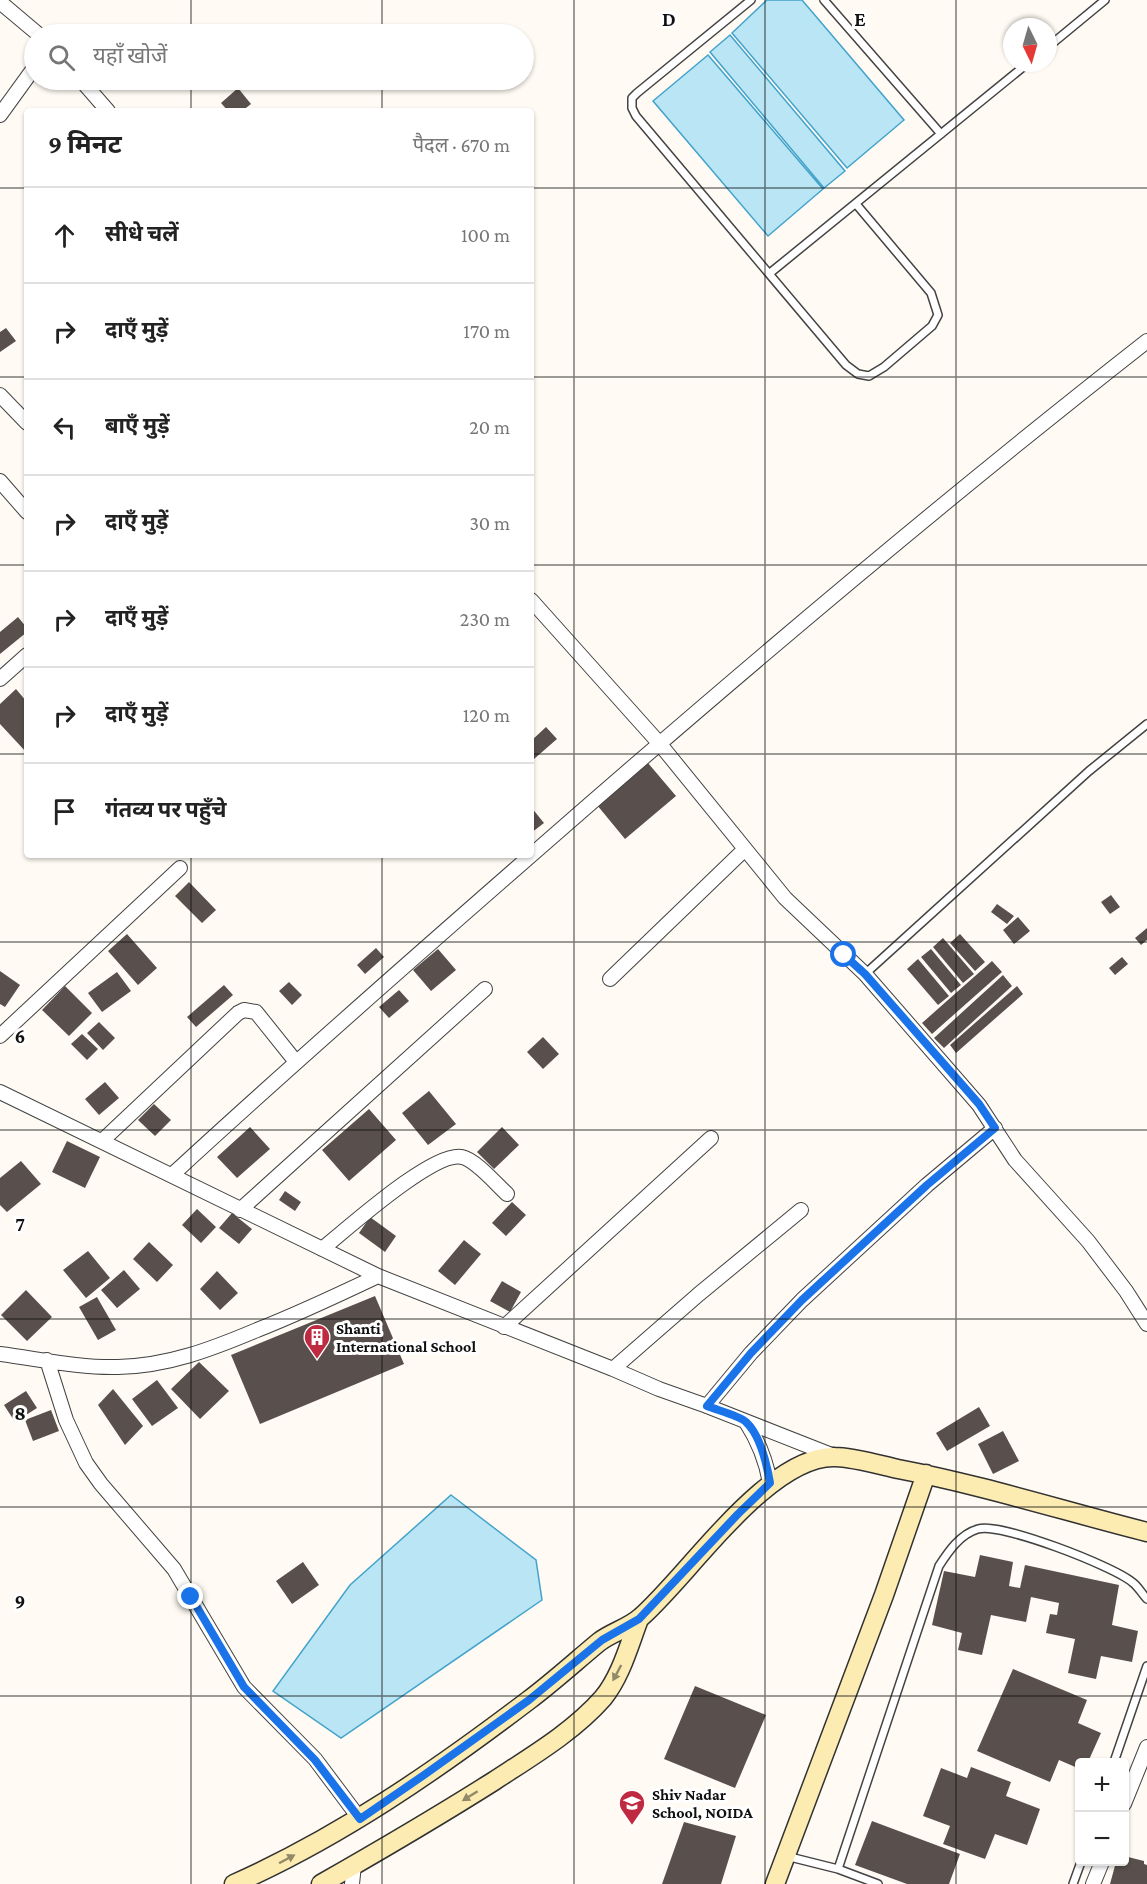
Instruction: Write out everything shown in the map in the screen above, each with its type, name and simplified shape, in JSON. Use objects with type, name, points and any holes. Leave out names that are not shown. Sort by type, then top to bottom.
[{"type":"main road","points":[[234,1884],[264,1871],[360,1819],[529,1700],[602,1640],[639,1619],[770,1483],[808,1462],[834,1456],[926,1474],[1147,1532]]},
{"type":"main road","points":[[775,1884],[884,1595],[926,1474]]},
{"type":"main road","points":[[321,1884],[468,1798],[536,1754],[580,1721],[605,1696],[620,1668],[639,1619]]},
{"type":"street","points":[[0,2],[26,24]]},
{"type":"street","points":[[0,115],[24,82]]},
{"type":"street","points":[[90,90],[105,108]]},
{"type":"street","points":[[534,853],[659,743],[985,471],[1147,341]]},
{"type":"street","points":[[0,395],[24,420]]},
{"type":"street","points":[[0,481],[24,509]]},
{"type":"street","points":[[534,603],[659,743],[785,898],[865,974],[979,1104],[1015,1160],[1088,1241],[1126,1291],[1147,1324]]},
{"type":"street","points":[[0,679],[24,658]]},
{"type":"street","points":[[610,979],[744,850]]},
{"type":"street","points":[[172,1175],[296,1062],[528,858]]},
{"type":"street","points":[[0,1036],[180,868]]},
{"type":"street","points":[[240,1210],[485,989]]},
{"type":"street","points":[[102,1141],[238,1013],[244,1010],[255,1011],[296,1062]]},
{"type":"street","points":[[0,1092],[378,1276],[659,1389],[834,1456]]},
{"type":"street","points":[[707,1406],[751,1353],[802,1300],[910,1200],[995,1128]]},
{"type":"street","points":[[504,1327],[711,1138]]},
{"type":"street","points":[[322,1250],[395,1190],[432,1165],[448,1158],[459,1156],[469,1159],[507,1194]]},
{"type":"street","points":[[613,1369],[801,1210]]},
{"type":"street","points":[[0,1354],[116,1367],[174,1360],[209,1350],[281,1321],[378,1276]]},
{"type":"street","points":[[47,1360],[75,1443],[100,1484],[174,1569],[244,1687],[315,1760],[360,1819]]},
{"type":"street","points":[[746,1422],[764,1454],[770,1483]]},
{"type":"street","points":[[1129,1793],[1147,1746]]},
{"type":"street","points":[[352,1884],[354,1865]]},
{"type":"street","points":[[1093,1884],[1100,1866]]},
{"type":"lane","points":[[751,0],[637,93],[632,98],[632,108],[636,116],[846,365],[858,374],[869,376],[884,367],[932,326],[938,315],[931,293],[856,204]]},
{"type":"lane","points":[[825,0],[941,134]]},
{"type":"lane","points":[[1057,40],[1105,0]]},
{"type":"lane","points":[[770,273],[1017,72]]},
{"type":"lane","points":[[865,974],[1089,771],[1147,724]]},
{"type":"lane","points":[[838,1869],[939,1566],[955,1543],[978,1528],[1014,1533],[1063,1548],[1114,1571],[1133,1582],[1147,1599]]},
{"type":"lane","points":[[1115,1758],[1147,1666]]},
{"type":"lane","points":[[785,1856],[838,1869],[878,1884]]},
{"type":"lane","points":[[1073,1884],[1080,1866]]},
{"type":"water","points":[[767,0],[802,0],[904,120],[847,168],[732,33]]},
{"type":"water","points":[[730,35],[845,171],[824,188],[710,52]]},
{"type":"water","points":[[708,55],[823,189],[768,236],[653,101]]},
{"type":"water","points":[[451,1495],[536,1560],[542,1600],[341,1738],[273,1691],[350,1585]]},
{"type":"building","points":[[236,90],[240,90],[251,104],[246,108],[225,108],[221,103]]},
{"type":"building","points":[[6,328],[16,341],[0,352],[0,332]]},
{"type":"building","points":[[18,617],[24,624],[24,634],[0,654],[0,632]]},
{"type":"building","points":[[16,689],[24,698],[24,750],[0,724],[0,704]]},
{"type":"building","points":[[546,727],[557,739],[534,759],[534,738]]},
{"type":"building","points":[[648,763],[676,796],[625,839],[597,805]]},
{"type":"building","points":[[534,811],[544,823],[534,831]]},
{"type":"building","points":[[189,882],[216,910],[202,923],[175,896]]},
{"type":"building","points":[[1111,895],[1120,907],[1110,914],[1101,902]]},
{"type":"building","points":[[997,904],[1014,916],[1007,924],[991,912]]},
{"type":"building","points":[[1018,917],[1030,931],[1014,944],[1003,930]]},
{"type":"building","points":[[1147,928],[1147,940],[1141,945],[1135,938]]},
{"type":"building","points":[[127,934],[157,968],[138,985],[108,951]]},
{"type":"building","points":[[960,934],[985,962],[975,971],[950,943]]},
{"type":"building","points":[[943,938],[974,974],[963,983],[933,947]]},
{"type":"building","points":[[376,948],[384,957],[365,974],[357,965]]},
{"type":"building","points":[[438,949],[456,970],[431,991],[413,970]]},
{"type":"building","points":[[931,949],[961,985],[951,993],[921,957]]},
{"type":"building","points":[[1122,957],[1128,964],[1115,975],[1109,968]]},
{"type":"building","points":[[918,959],[949,996],[938,1005],[907,969]]},
{"type":"building","points":[[992,961],[1002,972],[932,1034],[922,1023]]},
{"type":"building","points":[[0,971],[20,985],[5,1007],[0,1004]]},
{"type":"building","points":[[117,972],[131,991],[102,1012],[88,993]]},
{"type":"building","points":[[1003,975],[1012,986],[944,1048],[934,1038]]},
{"type":"building","points":[[289,982],[302,995],[292,1005],[279,991]]},
{"type":"building","points":[[224,985],[233,995],[196,1027],[187,1017]]},
{"type":"building","points":[[65,986],[92,1013],[69,1036],[42,1010]]},
{"type":"building","points":[[1017,986],[1023,994],[956,1053],[950,1045]]},
{"type":"building","points":[[399,990],[409,1001],[389,1018],[379,1007]]},
{"type":"building","points":[[99,1022],[115,1038],[103,1050],[87,1033]]},
{"type":"building","points":[[82,1034],[98,1049],[87,1060],[71,1044]]},
{"type":"building","points":[[543,1037],[559,1054],[543,1069],[527,1052]]},
{"type":"building","points":[[105,1082],[119,1098],[99,1115],[85,1099]]},
{"type":"building","points":[[429,1091],[456,1124],[428,1145],[402,1113]]},
{"type":"building","points":[[154,1104],[171,1120],[155,1136],[138,1120]]},
{"type":"building","points":[[369,1109],[396,1140],[349,1181],[322,1150]]},
{"type":"building","points":[[250,1127],[270,1149],[237,1178],[217,1157]]},
{"type":"building","points":[[502,1127],[519,1145],[494,1169],[477,1152]]},
{"type":"building","points":[[67,1141],[100,1157],[85,1188],[52,1172]]},
{"type":"building","points":[[21,1161],[41,1184],[7,1212],[0,1205],[0,1178]]},
{"type":"building","points":[[285,1191],[301,1202],[295,1211],[279,1200]]},
{"type":"building","points":[[512,1202],[526,1215],[506,1236],[492,1223]]},
{"type":"building","points":[[197,1209],[216,1227],[201,1243],[182,1225]]},
{"type":"building","points":[[232,1213],[252,1229],[239,1244],[219,1228]]},
{"type":"building","points":[[370,1217],[396,1236],[385,1252],[359,1233]]},
{"type":"building","points":[[464,1240],[481,1254],[455,1285],[438,1271]]},
{"type":"building","points":[[149,1242],[173,1265],[157,1282],[133,1259]]},
{"type":"building","points":[[88,1251],[110,1278],[86,1298],[63,1270]]},
{"type":"building","points":[[124,1270],[140,1289],[117,1308],[101,1290]]},
{"type":"building","points":[[217,1271],[238,1293],[220,1310],[200,1289]]},
{"type":"building","points":[[502,1281],[521,1292],[510,1312],[490,1301]]},
{"type":"building","points":[[26,1290],[52,1317],[27,1341],[1,1315]]},
{"type":"building","name":"Shanti International School","points":[[375,1296],[404,1364],[260,1424],[231,1355]]},
{"type":"building","points":[[97,1297],[116,1330],[98,1340],[79,1307]]},
{"type":"building","points":[[199,1362],[229,1391],[200,1419],[171,1389]]},
{"type":"building","points":[[157,1380],[178,1408],[152,1426],[132,1399]]},
{"type":"building","points":[[113,1389],[143,1426],[125,1445],[98,1405]]},
{"type":"building","points":[[26,1391],[37,1408],[15,1422],[4,1405]]},
{"type":"building","points":[[979,1407],[990,1426],[947,1451],[936,1433]]},
{"type":"building","points":[[51,1410],[59,1431],[33,1441],[25,1420]]},
{"type":"building","points":[[1003,1431],[1019,1461],[993,1474],[978,1444]]},
{"type":"building","points":[[980,1555],[1013,1562],[1009,1586],[1020,1588],[1025,1565],[1119,1585],[1112,1625],[1138,1631],[1132,1662],[1101,1656],[1096,1679],[1068,1673],[1075,1639],[1046,1633],[1050,1614],[1057,1615],[1059,1603],[1031,1597],[1026,1622],[991,1615],[982,1655],[958,1650],[962,1633],[932,1625],[944,1571],[975,1577]]},
{"type":"building","points":[[303,1562],[319,1585],[292,1604],[276,1581]]},
{"type":"building","points":[[1013,1669],[1087,1700],[1078,1723],[1101,1733],[1090,1758],[1075,1758],[1075,1767],[1059,1760],[1050,1782],[977,1751]]},
{"type":"building","points":[[695,1686],[766,1715],[735,1788],[664,1759]]},
{"type":"building","points":[[971,1767],[1011,1782],[1006,1796],[1040,1809],[1027,1845],[995,1834],[985,1859],[943,1844],[950,1826],[923,1816],[941,1768],[967,1778]]},
{"type":"building","points":[[872,1821],[960,1854],[949,1884],[907,1884],[855,1865]]},
{"type":"building","points":[[684,1822],[736,1836],[721,1884],[662,1884]]},
{"type":"building","points":[[1129,1857],[1144,1861],[1147,1865],[1147,1884],[1110,1884],[1115,1866],[1129,1866]]},
{"type":"place","name":"Shanti International School","points":[[317,1360]]},
{"type":"place","name":"Shiv Nadar School, NOIDA","points":[[632,1826]]},
{"type":"route","points":[[191,1597],[244,1687],[315,1760],[360,1819],[529,1700],[602,1640],[639,1619],[770,1483],[764,1454],[746,1422],[707,1406],[751,1353],[802,1300],[927,1185],[995,1128],[979,1104],[865,974],[844,955]]}]
